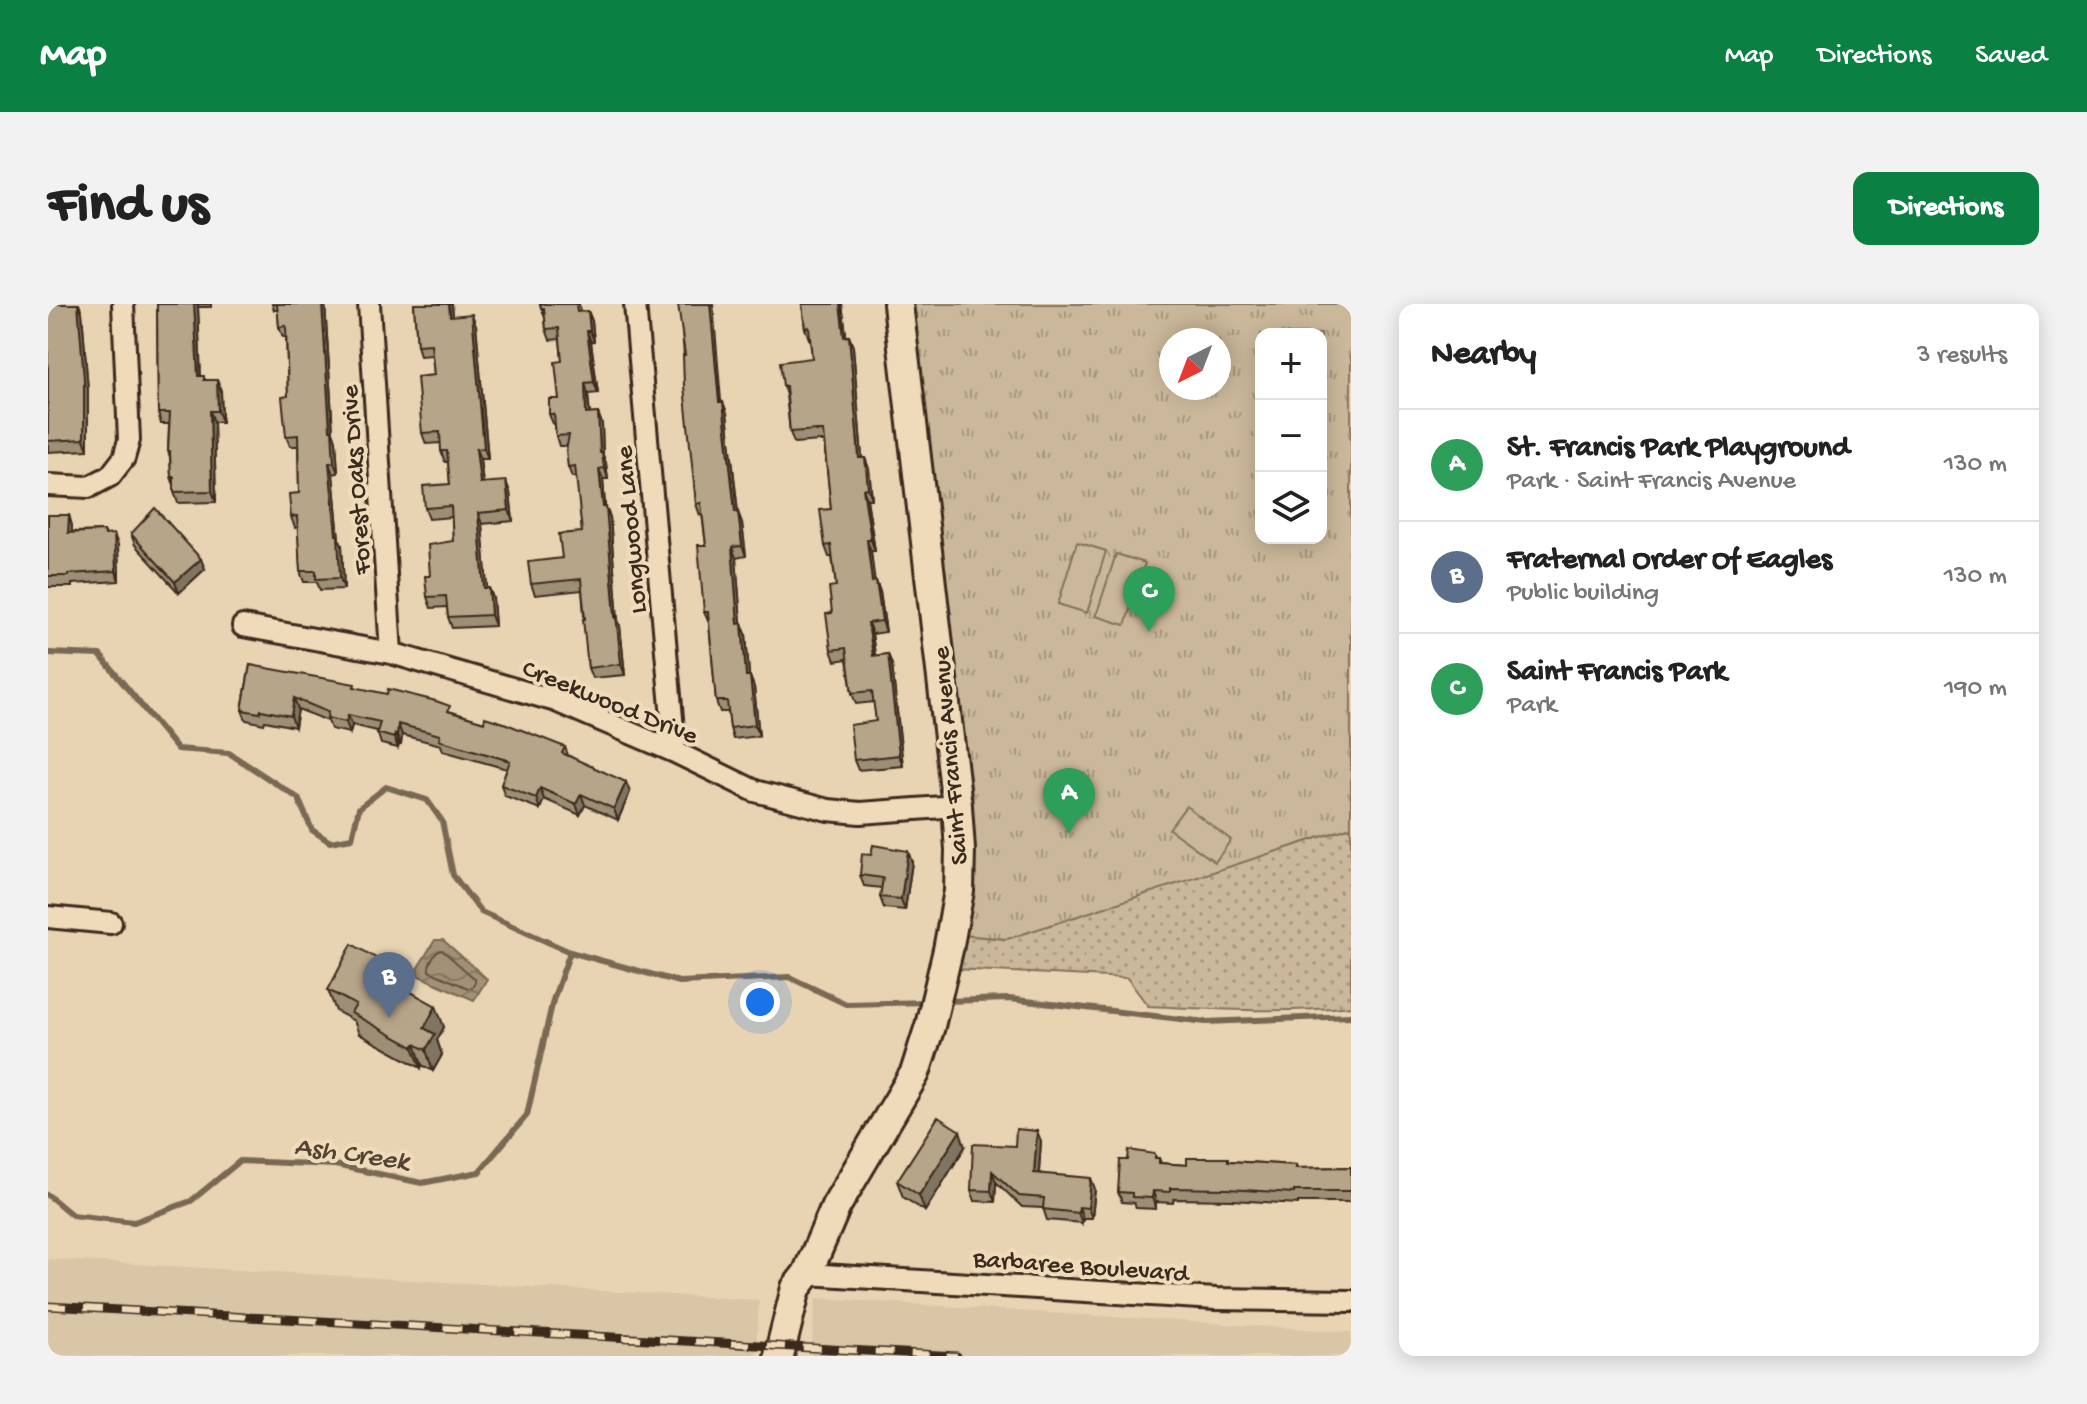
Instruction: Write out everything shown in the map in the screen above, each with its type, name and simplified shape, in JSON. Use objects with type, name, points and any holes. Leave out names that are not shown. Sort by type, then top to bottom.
[{"type":"street","points":[[48,485],[89,487],[110,476],[124,458],[129,440],[123,304]]},
{"type":"street","name":"Forest Oaks Drive","points":[[369,304],[391,653]]},
{"type":"street","name":"Longwood Lane","points":[[635,304],[675,752]]},
{"type":"street","name":"Saint Francis Avenue","points":[[779,1356],[796,1288],[807,1274],[836,1206],[915,1073],[930,1026],[959,891],[957,806],[898,304]]},
{"type":"street","name":"Creekwood Drive","points":[[243,626],[391,653],[556,701],[675,752],[755,791],[828,810],[860,813],[957,806]]},
{"type":"street","points":[[48,917],[111,923]]},
{"type":"street","name":"Saint Francis Avenue","points":[[796,1356],[810,1295],[807,1274]]},
{"type":"street","name":"Barbaree Boulevard","points":[[807,1274],[1216,1299],[1351,1301]]},
{"type":"shaded area","points":[[48,1259],[759,1300],[756,1356],[48,1354]]},
{"type":"shaded area","points":[[816,1298],[1351,1332],[1351,1356],[811,1356]]},
{"type":"green space","points":[[904,304],[1351,304],[1351,827],[1007,939],[963,935],[974,871]]},
{"type":"green space","points":[[1077,542],[1106,551],[1087,613],[1058,604]]},
{"type":"green space","points":[[1116,554],[1145,563],[1125,625],[1096,616]]},
{"type":"green space","points":[[1186,806],[1231,840],[1215,862],[1169,829]]},
{"type":"green space","points":[[1351,827],[1351,1006],[1275,1010],[1148,1006],[1127,978],[955,969],[963,935],[1007,939]]},
{"type":"water","points":[[435,940],[443,940],[487,979],[474,1000],[419,976],[417,969]]},
{"type":"building","points":[[48,304],[78,304],[84,380],[84,439],[48,441]]},
{"type":"building","points":[[157,304],[194,304],[198,376],[204,376],[204,380],[217,380],[218,411],[210,411],[212,491],[174,492],[168,451],[170,413],[158,413]]},
{"type":"building","points":[[277,304],[322,304],[334,463],[329,463],[340,578],[316,579],[316,571],[300,571],[297,516],[291,517],[289,494],[299,493],[298,435],[286,436],[282,397],[288,396],[286,326],[279,327]]},
{"type":"building","points":[[414,304],[449,304],[450,316],[472,314],[484,448],[476,449],[480,483],[506,481],[509,510],[478,513],[484,588],[489,588],[491,615],[448,617],[446,596],[427,597],[425,576],[430,576],[428,545],[453,541],[451,506],[425,508],[423,486],[450,484],[447,451],[441,451],[440,432],[422,433],[417,377],[434,375],[431,344],[417,345]]},
{"type":"building","points":[[540,304],[576,304],[577,312],[588,311],[590,331],[587,331],[594,382],[585,383],[586,414],[598,413],[604,468],[599,469],[603,507],[606,507],[621,664],[588,668],[581,579],[531,584],[528,562],[562,558],[559,534],[582,532],[575,466],[568,467],[566,451],[569,435],[556,436],[554,414],[549,414],[549,399],[559,399],[555,362],[562,361],[559,328],[546,329],[544,308]]},
{"type":"building","points":[[678,304],[710,304],[719,402],[723,402],[735,512],[738,512],[742,546],[732,547],[738,624],[742,623],[746,676],[750,676],[755,725],[730,728],[727,701],[716,701],[698,545],[706,545],[701,503],[696,504],[684,386],[685,355]]},
{"type":"building","points":[[802,304],[840,304],[844,337],[849,336],[859,458],[865,458],[868,488],[863,489],[871,540],[867,540],[872,582],[876,581],[882,621],[868,623],[873,656],[888,654],[899,755],[854,760],[850,725],[876,721],[872,691],[852,693],[846,648],[831,650],[826,614],[832,613],[829,587],[836,586],[831,545],[825,546],[820,510],[831,509],[823,431],[790,432],[786,386],[783,386],[780,362],[812,358],[809,327],[805,328]]},
{"type":"building","points":[[155,508],[201,559],[175,582],[131,534]]},
{"type":"building","points":[[48,515],[69,515],[68,533],[104,531],[105,535],[114,534],[116,571],[48,576]]},
{"type":"building","points":[[250,665],[355,684],[354,687],[387,694],[388,689],[436,701],[450,706],[448,711],[484,722],[485,717],[565,747],[562,753],[626,782],[614,809],[581,794],[576,804],[540,788],[536,798],[501,785],[510,761],[439,740],[440,735],[398,724],[394,738],[377,733],[380,722],[348,715],[346,722],[327,718],[328,712],[294,698],[291,716],[242,710]]},
{"type":"building","points":[[873,845],[908,851],[901,899],[880,897],[883,878],[860,875],[862,854],[871,855]]},
{"type":"building","points":[[352,944],[381,961],[375,972],[436,1006],[424,1028],[435,1034],[426,1050],[415,1044],[413,1047],[351,1013],[356,1005],[328,990]]},
{"type":"building","points":[[938,1117],[960,1131],[919,1195],[897,1181]]},
{"type":"building","points":[[1016,1129],[1037,1131],[1034,1173],[1091,1178],[1088,1208],[1079,1207],[1078,1213],[1043,1209],[1044,1198],[1019,1196],[992,1171],[991,1191],[971,1190],[973,1144],[1015,1146]]},
{"type":"building","points":[[1129,1150],[1155,1154],[1159,1163],[1187,1165],[1187,1158],[1228,1158],[1228,1161],[1296,1165],[1295,1168],[1351,1167],[1351,1191],[1294,1193],[1170,1188],[1170,1192],[1153,1191],[1152,1198],[1132,1197],[1132,1193],[1118,1192],[1120,1160],[1128,1160]]},
{"type":"waterway","points":[[48,653],[100,655],[177,749],[229,753],[298,798],[312,830],[330,842],[352,838],[359,808],[386,787],[427,800],[442,821],[453,875],[481,912],[570,952],[679,982],[789,977],[846,1004],[929,1002]]},
{"type":"waterway","name":"Ash Creek","points":[[48,1195],[72,1215],[134,1222],[191,1201],[240,1161],[335,1165],[422,1183],[479,1172],[527,1115],[553,1000],[570,952]]},
{"type":"waterway","points":[[945,1001],[1009,999],[1206,1022],[1351,1016]]},
{"type":"railway","points":[[48,1306],[957,1356]]},
{"type":"place","name":"Saint Francis Park","points":[[1149,632]]},
{"type":"place","name":"St. Francis Park Playground","points":[[1069,834]]},
{"type":"place","name":"Fraternal Order Of Eagles","points":[[389,1018]]}]
